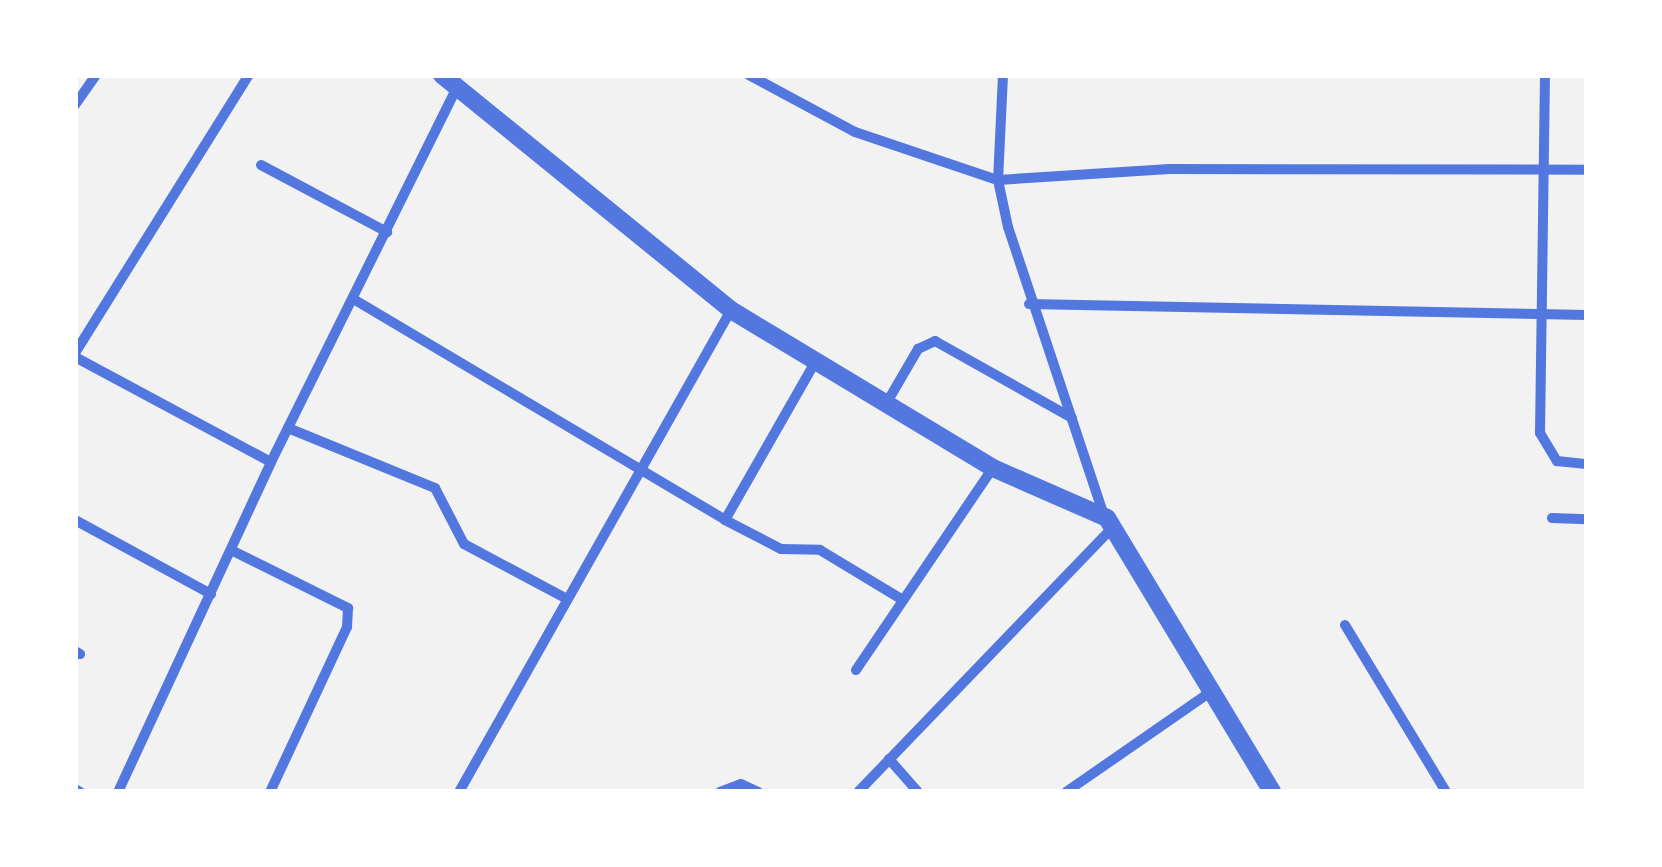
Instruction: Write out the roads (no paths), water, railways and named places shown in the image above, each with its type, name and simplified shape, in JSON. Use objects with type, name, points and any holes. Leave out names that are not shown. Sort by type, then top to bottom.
[{"type":"street","points":[[75,105],[96,75]]},
{"type":"street","points":[[249,75],[75,355],[271,462]]},
{"type":"street","points":[[749,75],[854,132],[998,180],[1170,168],[1587,170]]},
{"type":"street","points":[[1003,75],[998,180],[1029,304],[1110,521],[1266,789]]},
{"type":"street","points":[[1545,75],[1539,315],[1543,443],[1557,461],[1587,464]]},
{"type":"street","points":[[118,792],[271,462],[388,232],[449,78],[731,310],[993,468],[1110,521]]},
{"type":"street","points":[[262,166],[388,232]]},
{"type":"street","points":[[355,300],[635,470],[725,520],[781,549],[820,550],[903,600]]},
{"type":"street","points":[[1029,304],[1587,315]]},
{"type":"street","points":[[459,792],[635,470],[731,310]]},
{"type":"street","points":[[886,404],[918,349],[936,341],[1073,419]]},
{"type":"street","points":[[725,520],[814,362]]},
{"type":"street","points":[[288,428],[435,488],[464,544],[565,598]]},
{"type":"street","points":[[856,670],[993,468]]},
{"type":"street","points":[[1552,518],[1587,519]]},
{"type":"street","points":[[75,520],[212,594]]},
{"type":"street","points":[[858,792],[1110,521]]},
{"type":"street","points":[[230,550],[348,608],[348,627],[270,792]]},
{"type":"street","points":[[1344,625],[1446,792]]},
{"type":"street","points":[[1066,792],[1212,691]]},
{"type":"street","points":[[890,759],[918,792]]},
{"type":"street","points":[[720,792],[741,784],[758,792]]}]
